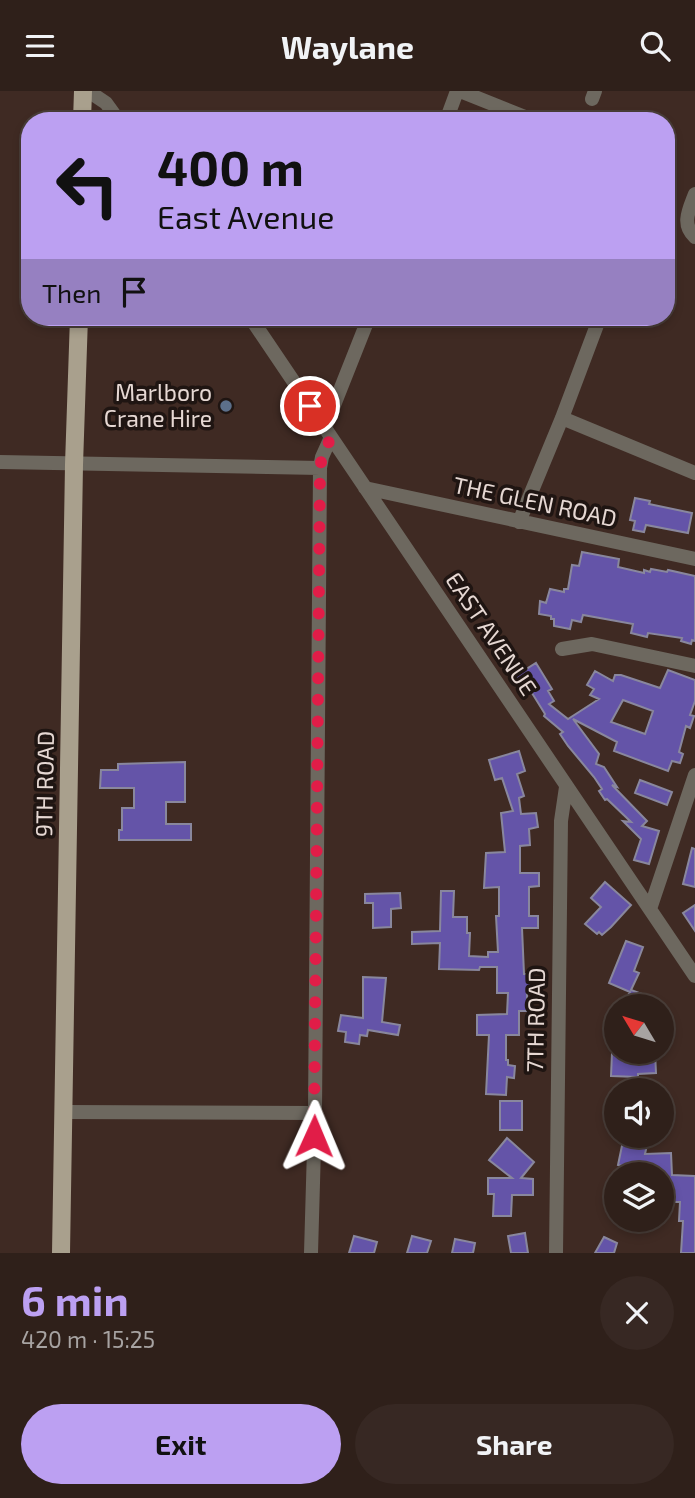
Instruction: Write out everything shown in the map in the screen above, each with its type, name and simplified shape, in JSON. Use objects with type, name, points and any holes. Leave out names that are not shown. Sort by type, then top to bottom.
[{"type":"main road","points":[[82,112],[83,91]]},
{"type":"main road","name":"9TH ROAD","points":[[61,1253],[79,326]]},
{"type":"street","points":[[88,91],[103,100],[112,112]]},
{"type":"street","points":[[450,112],[458,91],[499,112]]},
{"type":"street","points":[[695,194],[687,218],[689,231],[695,237]]},
{"type":"street","name":"EAST AVENUE","points":[[256,326],[695,976]]},
{"type":"street","points":[[311,1253],[315,1113],[320,468],[328,433],[366,326]]},
{"type":"street","points":[[519,522],[597,326]]},
{"type":"street","points":[[562,418],[695,473]]},
{"type":"street","points":[[0,462],[320,468]]},
{"type":"street","name":"THE GLEN ROAD","points":[[365,488],[695,559]]},
{"type":"street","points":[[562,649],[592,644],[695,666]]},
{"type":"street","points":[[650,909],[695,775]]},
{"type":"street","name":"7TH ROAD","points":[[556,1253],[561,821],[566,787]]},
{"type":"street","points":[[65,1112],[315,1113]]},
{"type":"building","points":[[635,498],[650,501],[649,504],[692,513],[688,533],[646,525],[644,532],[633,530],[635,521],[630,520]]},
{"type":"building","points":[[582,552],[619,559],[618,567],[644,573],[644,570],[650,572],[651,569],[668,570],[695,576],[695,641],[692,640],[691,644],[681,641],[682,638],[648,633],[647,637],[631,633],[633,624],[583,615],[581,622],[572,620],[570,629],[554,626],[551,616],[539,614],[540,601],[546,603],[550,589],[564,592],[564,589],[568,589],[572,565],[579,566]]},
{"type":"building","points":[[536,663],[552,689],[548,691],[554,701],[549,704],[568,719],[599,699],[590,695],[594,689],[587,685],[595,671],[613,681],[615,675],[621,675],[660,688],[668,670],[695,680],[695,701],[690,715],[694,716],[690,728],[686,726],[679,752],[683,754],[680,763],[672,761],[668,771],[614,751],[617,742],[573,719],[599,754],[596,764],[604,767],[617,787],[612,785],[647,821],[642,826],[659,831],[649,864],[634,860],[641,839],[623,821],[631,822],[605,800],[594,777],[568,746],[560,734],[563,732],[544,716],[527,685],[520,689],[512,678]],"holes":[[[623,700],[653,711],[645,734],[611,722]]]},
{"type":"building","points":[[519,751],[525,771],[517,774],[524,796],[519,798],[521,814],[536,813],[538,827],[529,829],[530,845],[520,846],[520,873],[539,873],[539,886],[529,887],[529,916],[538,916],[538,928],[522,928],[524,974],[532,974],[532,993],[527,993],[527,1011],[519,1011],[519,1035],[506,1035],[506,1060],[508,1065],[515,1066],[514,1078],[507,1077],[506,1095],[486,1094],[489,1035],[477,1035],[477,1015],[507,1014],[508,993],[497,993],[497,967],[480,967],[479,970],[439,969],[440,943],[412,944],[412,932],[440,931],[441,891],[454,891],[453,917],[467,917],[467,933],[470,933],[469,956],[488,957],[488,952],[498,952],[496,916],[499,916],[499,887],[484,888],[486,853],[505,852],[501,813],[513,811],[502,778],[495,780],[489,760]]},
{"type":"building","points":[[185,762],[185,802],[166,802],[166,824],[191,824],[191,840],[119,840],[122,808],[134,808],[134,788],[100,788],[101,770],[118,770],[118,764]]},
{"type":"building","points":[[640,780],[672,792],[667,805],[635,793]]},
{"type":"building","points":[[692,848],[695,849],[695,887],[683,884]]},
{"type":"building","points":[[605,882],[631,905],[602,935],[585,924],[601,907],[591,898]]},
{"type":"building","points":[[400,893],[401,908],[391,909],[391,927],[373,928],[373,903],[365,903],[365,894]]},
{"type":"building","points":[[695,905],[695,931],[683,913]]},
{"type":"building","points":[[626,941],[643,947],[634,971],[639,973],[631,990],[642,994],[629,994],[630,992],[609,983]]},
{"type":"building","points":[[363,977],[386,978],[382,1022],[400,1025],[398,1035],[368,1030],[367,1036],[360,1035],[359,1044],[345,1042],[346,1032],[338,1031],[341,1015],[363,1018]]},
{"type":"building","points":[[612,1064],[656,1064],[656,1073],[638,1074],[638,1077],[611,1076]]},
{"type":"building","points":[[500,1101],[522,1101],[522,1130],[500,1130]]},
{"type":"building","points":[[507,1138],[534,1162],[521,1178],[533,1179],[533,1195],[512,1195],[511,1216],[493,1216],[494,1194],[488,1194],[488,1178],[512,1178],[489,1160]]},
{"type":"building","points":[[622,1148],[646,1148],[645,1154],[671,1153],[671,1162],[619,1162]]},
{"type":"building","points":[[674,1175],[695,1176],[695,1253],[681,1253],[683,1221],[679,1221],[680,1202],[674,1202]]},
{"type":"building","points":[[525,1233],[528,1253],[511,1253],[508,1236]]},
{"type":"building","points":[[354,1236],[377,1242],[374,1253],[349,1253]]},
{"type":"building","points":[[412,1236],[431,1241],[427,1253],[407,1253]]},
{"type":"building","points":[[604,1237],[617,1243],[614,1253],[595,1253]]},
{"type":"building","points":[[455,1239],[475,1243],[473,1253],[452,1253]]},
{"type":"place","name":"Marlboro Crane Hire","points":[[226,406]]},
{"type":"route","points":[[310,406],[331,437],[320,468],[314,1136]]}]
